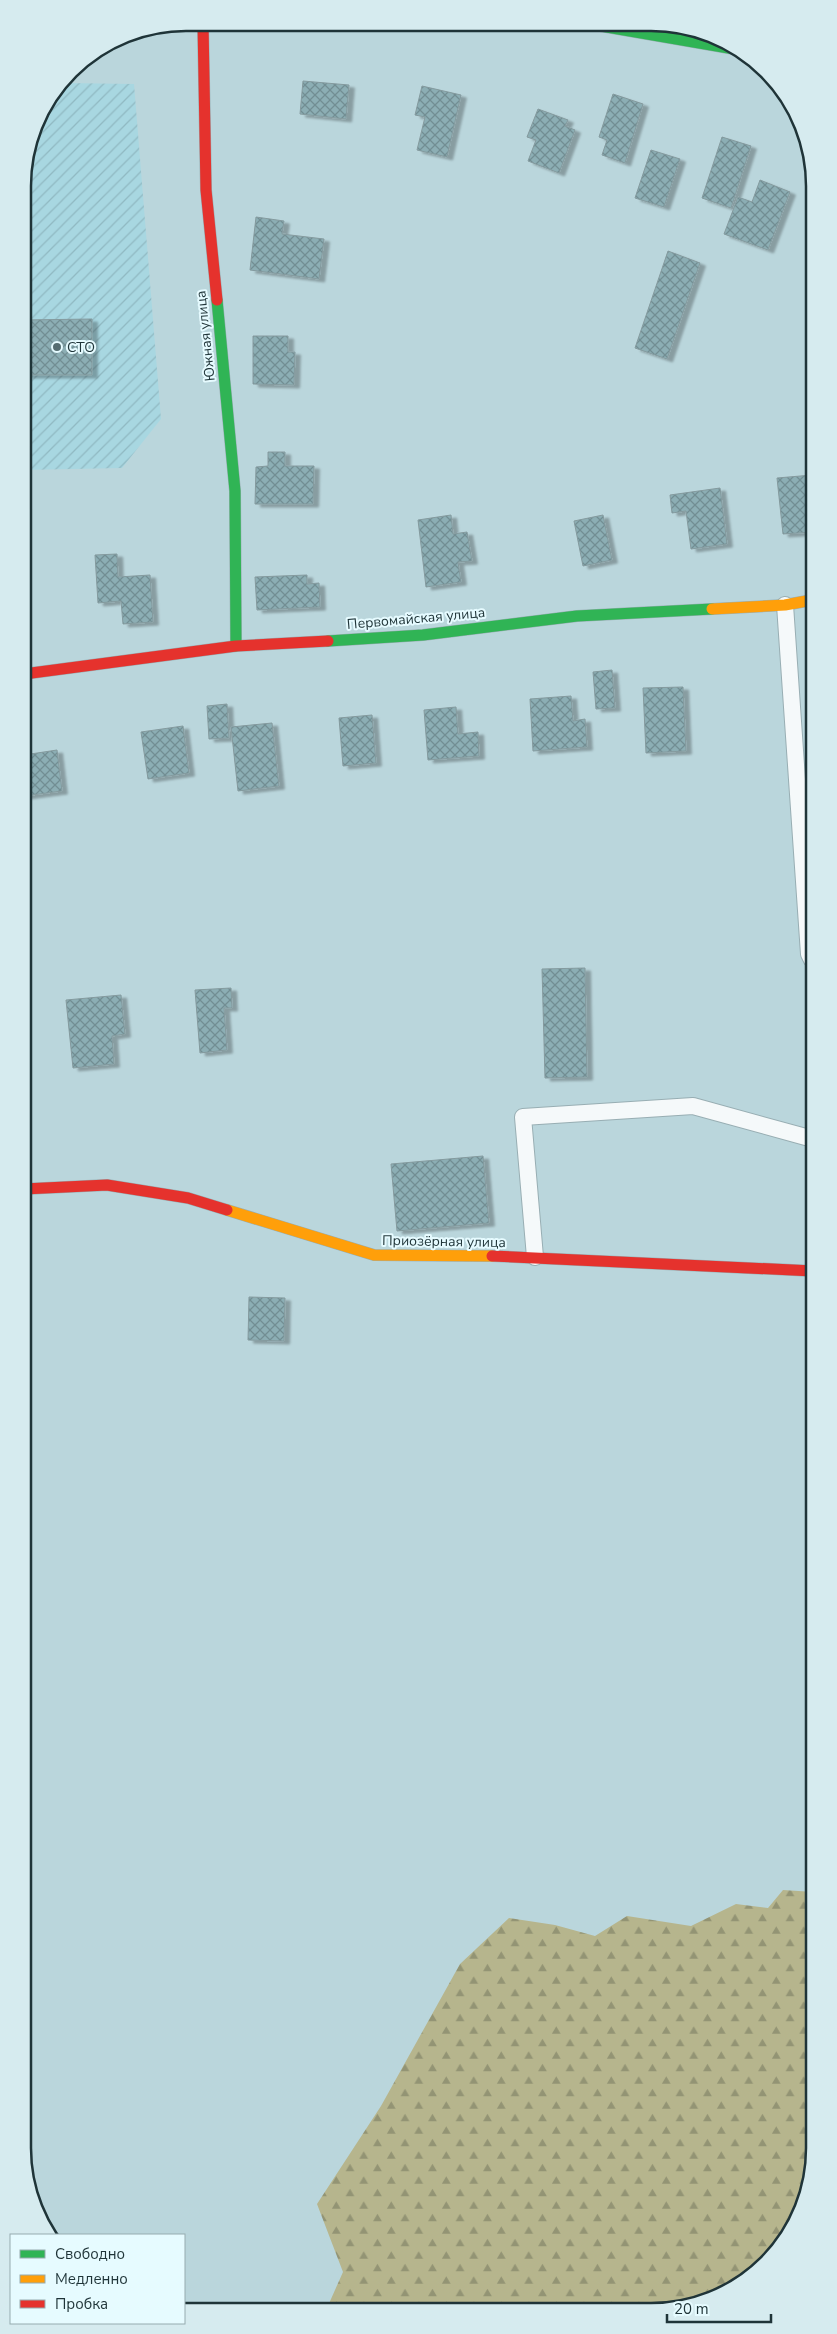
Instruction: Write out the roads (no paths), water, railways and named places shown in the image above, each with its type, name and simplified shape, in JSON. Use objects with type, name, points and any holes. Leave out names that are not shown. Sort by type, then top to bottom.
[{"type":"street","points":[[630,31],[717,46]]},
{"type":"street","name":"Южная улица","points":[[203,32],[206,190],[236,491],[236,646]]},
{"type":"street","name":"Первомайская улица","points":[[32,673],[236,646],[423,635],[577,616],[786,605],[806,601]]},
{"type":"street","name":"Приозёрная улица","points":[[31,1188],[107,1185],[188,1198],[374,1255],[535,1257],[805,1271]]},
{"type":"lane","points":[[786,605],[806,895]]},
{"type":"lane","points":[[535,1257],[523,1117],[693,1106],[806,1137]]},
{"type":"place","name":"СТО","points":[[57,347]]}]
